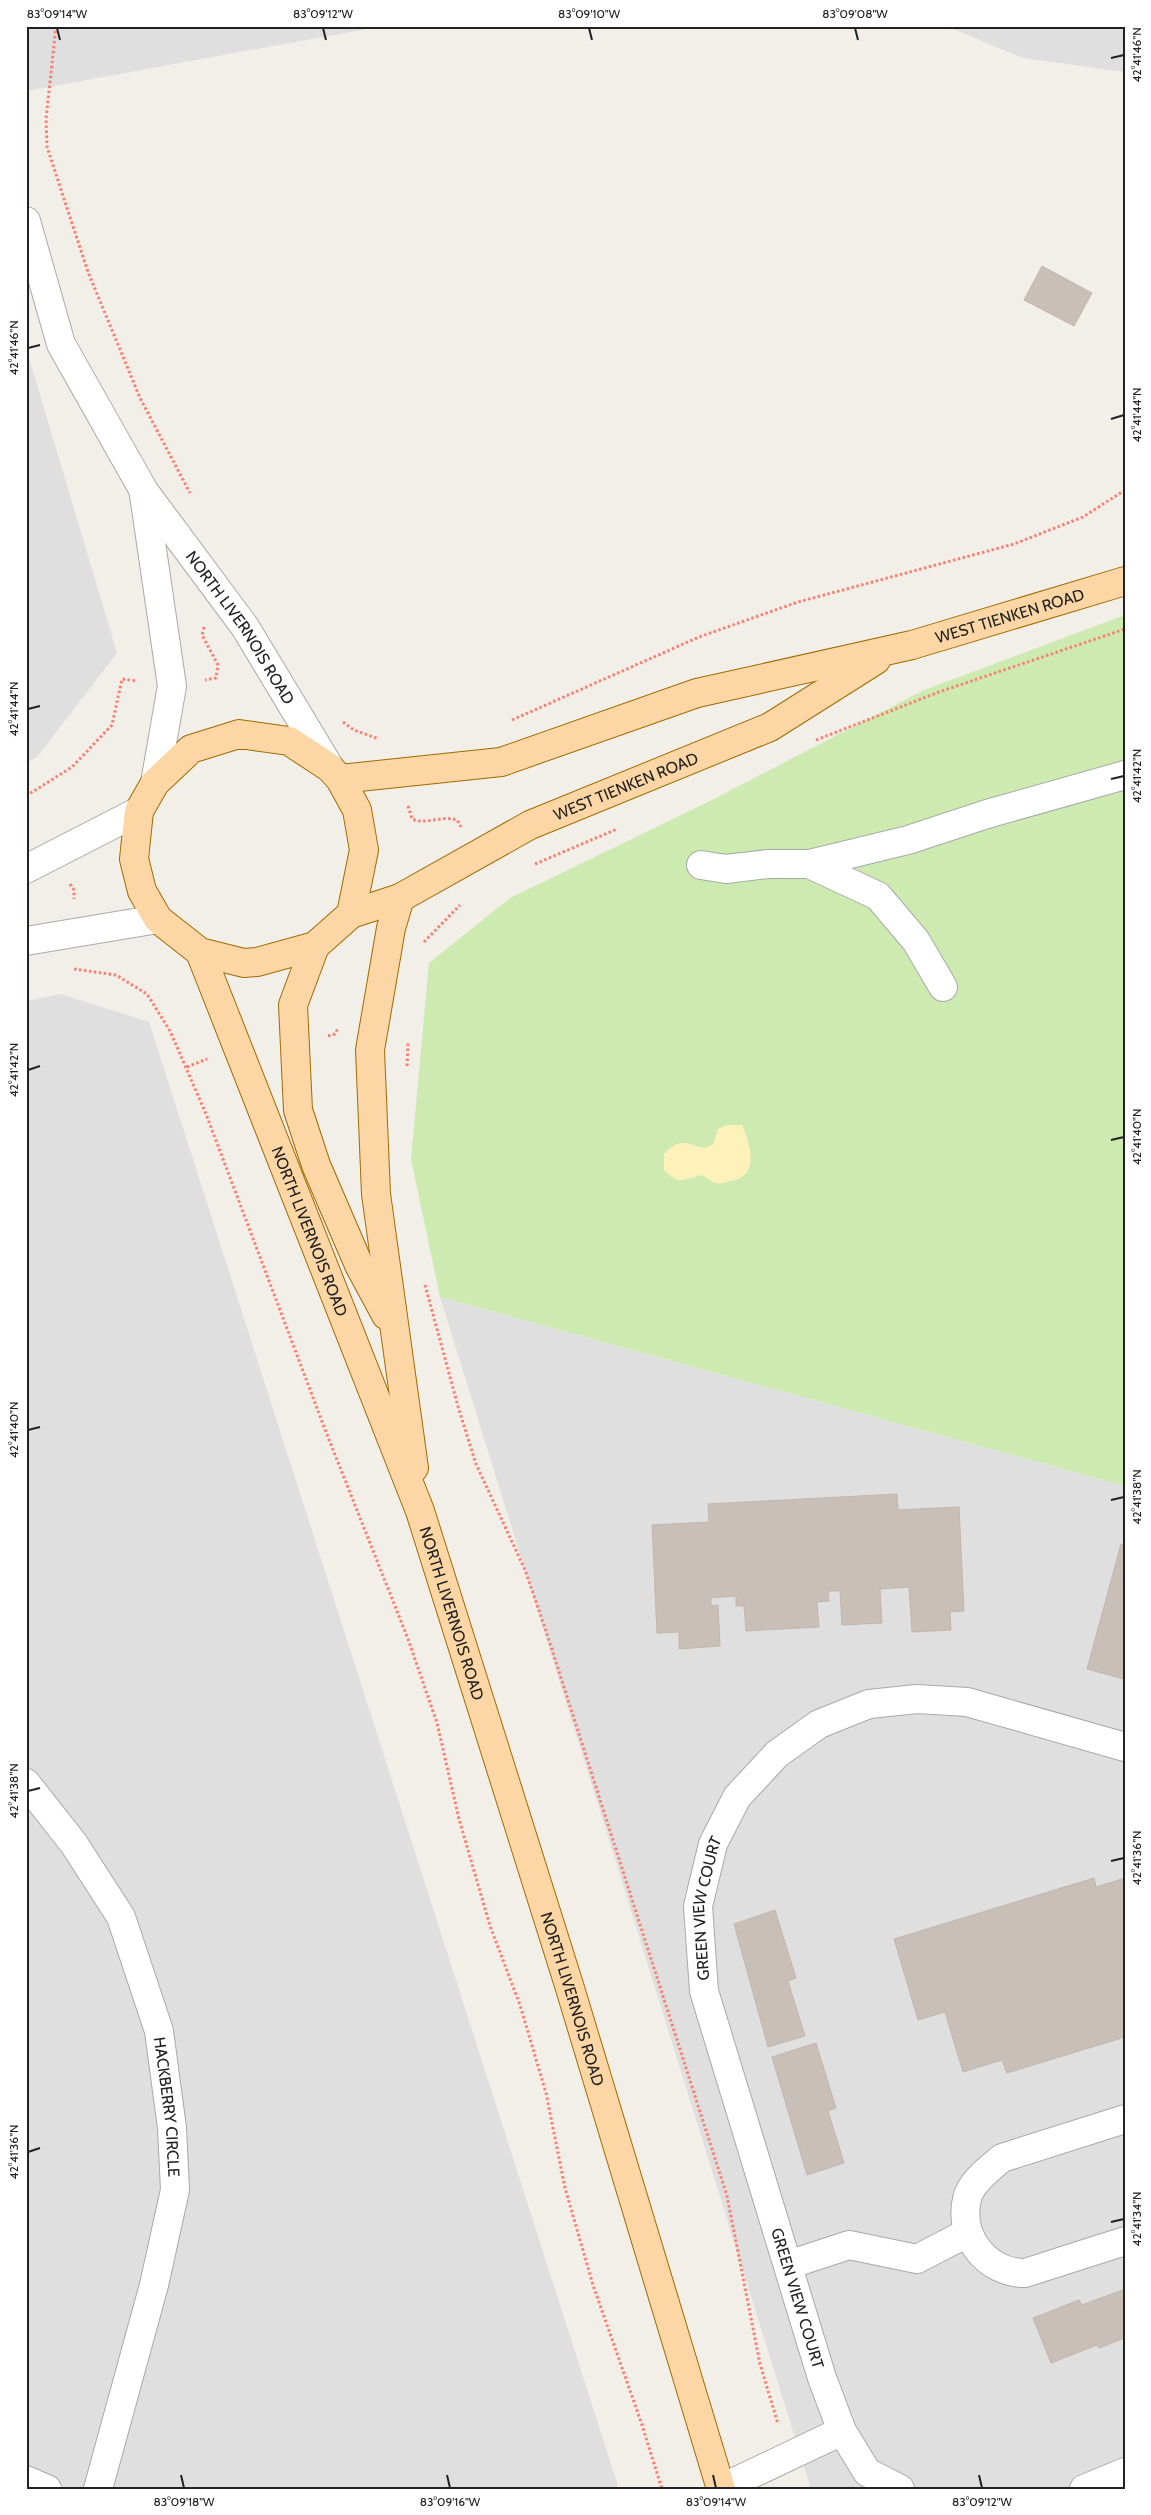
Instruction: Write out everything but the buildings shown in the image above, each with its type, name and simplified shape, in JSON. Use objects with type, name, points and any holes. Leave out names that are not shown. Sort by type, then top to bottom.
[{"type":"main road","name":"WEST TIENKEN ROAD","points":[[335,774],[410,772],[501,762],[697,693],[894,649],[1125,581]]},
{"type":"main road","name":"WEST TIENKEN ROAD","points":[[351,914],[400,898],[530,825],[770,727],[894,649]]},
{"type":"main road","points":[[239,734],[289,741],[335,774],[357,810],[364,850],[351,914],[315,946],[257,962],[244,963],[200,952],[158,919],[142,891],[134,858],[139,811],[155,783],[191,749],[239,734]]},
{"type":"main road","points":[[395,1331],[376,1194],[370,1050],[391,928],[400,898]]},
{"type":"main road","name":"NORTH LIVERNOIS ROAD","points":[[315,946],[293,1005],[298,1110],[316,1165],[359,1265],[395,1331],[420,1511]]},
{"type":"main road","name":"NORTH LIVERNOIS ROAD","points":[[200,952],[420,1511],[569,1985],[721,2489]]},
{"type":"street","name":"NORTH LIVERNOIS ROAD","points":[[26,221],[61,344],[144,491],[245,627],[335,774]]},
{"type":"street","name":"NORTH LIVERNOIS ROAD","points":[[144,491],[172,686],[155,783]]},
{"type":"street","points":[[701,865],[726,869],[768,864],[809,864],[908,840],[987,814],[1125,775]]},
{"type":"street","points":[[26,869],[139,811]]},
{"type":"street","points":[[809,864],[878,896],[916,941],[943,987]]},
{"type":"street","points":[[26,941],[158,919]]},
{"type":"street","name":"GREEN VIEW COURT","points":[[900,2489],[867,2472],[842,2432],[822,2378],[704,1991],[698,1906],[712,1844],[737,1797],[777,1754],[819,1724],[869,1704],[916,1699],[967,1702],[1125,1747]]},
{"type":"street","name":"HACKBERRY CIRCLE","points":[[26,1783],[74,1844],[121,1917],[159,2032],[172,2128],[175,2190],[154,2285],[98,2489]]},
{"type":"street","points":[[1125,2119],[1002,2158],[986,2171],[967,2197],[967,2233],[983,2257],[1011,2273],[1026,2273],[1125,2241]]},
{"type":"street","points":[[788,2265],[849,2245],[917,2260],[967,2233]]},
{"type":"street","points":[[721,2489],[842,2432]]},
{"type":"street","points":[[1084,2489],[1125,2472]]},
{"type":"street","points":[[26,2480],[47,2489]]},
{"type":"path","points":[[56,26],[46,119],[47,147],[88,272],[140,398],[193,499]]},
{"type":"path","points":[[506,722],[699,636],[807,600],[1014,544],[1083,517],[1125,490]]},
{"type":"path","points":[[26,796],[72,768],[112,725],[122,679],[172,686],[216,678],[218,665],[202,635],[204,624],[232,611]]},
{"type":"path","points":[[814,741],[938,692],[1125,629]]},
{"type":"path","points":[[342,721],[354,730],[382,740]]},
{"type":"path","points":[[410,772],[408,810],[412,819],[419,822],[450,818],[457,820],[477,854]]},
{"type":"path","points":[[528,866],[626,825]]},
{"type":"path","points":[[420,950],[427,937],[465,900]]},
{"type":"path","points":[[65,970],[116,974],[147,994],[175,1040],[206,1114],[326,1432],[408,1639],[437,1723],[459,1819],[490,1926],[520,2005],[546,2093],[564,2188],[593,2285],[641,2422],[662,2489]]},
{"type":"path","points":[[407,1067],[408,1040]]},
{"type":"path","points":[[424,1278],[476,1464],[525,1570],[545,1628],[727,2196],[760,2364],[788,2457]]},
{"type":"shaded area","points":[[26,26],[383,26],[26,91]]},
{"type":"shaded area","points":[[946,26],[1125,26],[1125,72],[1023,58]]},
{"type":"shaded area","points":[[26,348],[117,653],[37,757],[26,763]]},
{"type":"shaded area","points":[[61,994],[149,1022],[619,2489],[26,2489],[26,1001]]},
{"type":"shaded area","points":[[440,1297],[1125,1486],[1125,2489],[811,2489]]},
{"type":"green space","points":[[1125,615],[1125,1486],[440,1297],[411,1159],[429,963],[510,898],[710,801],[924,690]]},
{"type":"sand","points":[[726,1125],[742,1125],[748,1141],[751,1158],[750,1166],[740,1178],[715,1183],[701,1175],[681,1180],[673,1178],[664,1170],[664,1154],[670,1148],[683,1143],[705,1148],[713,1144],[718,1129]]}]
